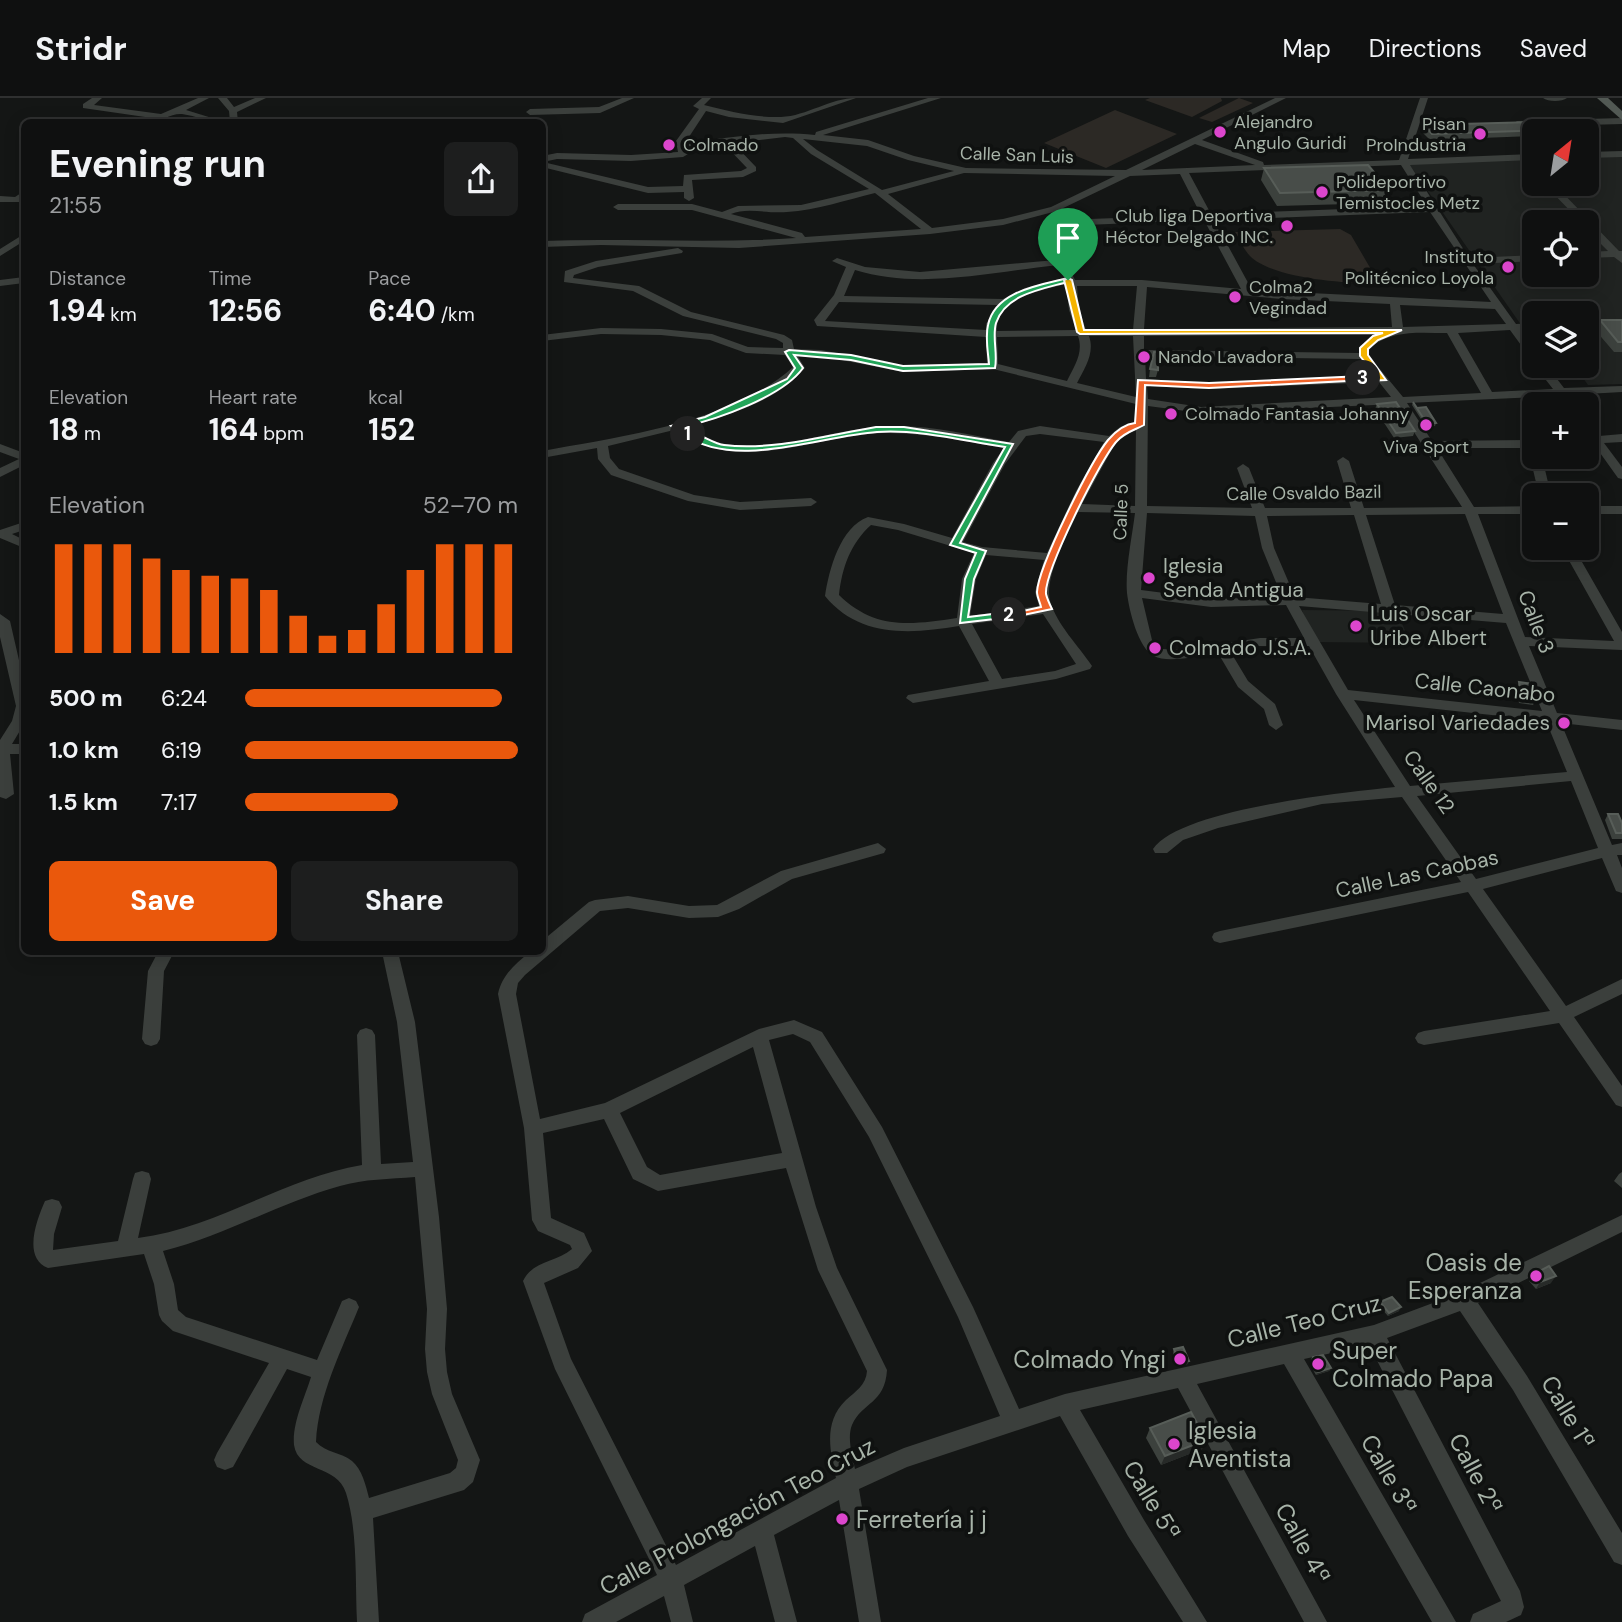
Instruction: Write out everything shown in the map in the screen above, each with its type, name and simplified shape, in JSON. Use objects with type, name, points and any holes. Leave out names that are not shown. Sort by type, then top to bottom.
[{"type":"main road","points":[[1602,98],[1622,119]]},
{"type":"street","points":[[97,98],[86,106],[161,117]]},
{"type":"street","points":[[156,119],[205,98]]},
{"type":"street","points":[[222,98],[233,111],[234,119]]},
{"type":"street","points":[[233,111],[262,98]]},
{"type":"street","points":[[530,112],[600,110],[630,98]]},
{"type":"street","points":[[707,98],[697,106],[783,120],[852,98]]},
{"type":"street","points":[[802,138],[937,98]]},
{"type":"street","points":[[1424,98],[1418,126],[1403,161],[1466,261],[1522,339]]},
{"type":"street","points":[[1546,98],[1563,98]]},
{"type":"street","points":[[546,244],[601,242],[706,246],[930,231],[1003,222],[1054,208],[1276,99]]},
{"type":"street","points":[[692,207],[680,141],[703,109]]},
{"type":"street","points":[[177,110],[210,119]]},
{"type":"street","points":[[1502,124],[1622,119]]},
{"type":"street","points":[[783,120],[777,127],[785,134]]},
{"type":"street","points":[[849,126],[867,139],[868,143]]},
{"type":"street","points":[[546,160],[557,156],[631,158],[682,150],[724,139],[785,134],[802,138],[868,143]]},
{"type":"street","points":[[802,138],[814,152],[879,191],[930,231]]},
{"type":"street","points":[[687,177],[743,174],[753,169],[724,139]]},
{"type":"street","points":[[1194,140],[1270,167]]},
{"type":"street","name":"Calle San Luis","points":[[868,143],[911,158],[966,171],[1126,173],[1522,157]]},
{"type":"street","points":[[1600,155],[1622,154]]},
{"type":"street","points":[[546,162],[648,190],[689,189]]},
{"type":"street","points":[[727,216],[724,214],[734,209],[780,212],[966,171]]},
{"type":"street","points":[[1183,171],[1248,293]]},
{"type":"street","points":[[1561,196],[1574,210]]},
{"type":"street","points":[[0,199],[17,200],[21,197]]},
{"type":"street","points":[[618,207],[692,207],[799,235],[801,241]]},
{"type":"street","points":[[1054,208],[1061,262],[1069,282],[1080,332],[1086,344],[1084,358],[1070,386]]},
{"type":"street","points":[[1057,223],[1432,209]]},
{"type":"street","points":[[1599,235],[1620,256]]},
{"type":"street","points":[[0,253],[21,239]]},
{"type":"street","points":[[546,454],[708,419],[790,381],[799,368],[789,352],[788,342],[780,337],[687,314],[635,288],[568,280],[569,273],[597,264],[706,246]]},
{"type":"street","points":[[1599,255],[1620,256]]},
{"type":"street","points":[[1466,261],[1522,259]]},
{"type":"street","points":[[837,261],[851,266],[917,275],[943,275],[1061,262]]},
{"type":"street","points":[[851,266],[836,299],[822,316],[821,324],[863,329],[992,334],[1451,330],[1522,326]]},
{"type":"street","points":[[0,283],[21,280]]},
{"type":"street","points":[[836,299],[1005,302],[1029,290],[1069,282],[1142,283],[1395,303],[1499,306]]},
{"type":"street","name":"Calle 5","points":[[1142,283],[1138,332],[1142,402],[1140,511],[1134,593],[1146,641],[1158,653],[1181,654],[1221,647]]},
{"type":"street","points":[[993,366],[992,324],[1005,302]]},
{"type":"street","points":[[1395,303],[1398,330]]},
{"type":"street","points":[[1599,324],[1622,324]]},
{"type":"street","points":[[1140,353],[1364,356],[1364,348],[1375,338],[1398,330]]},
{"type":"street","points":[[1451,330],[1489,396]]},
{"type":"street","points":[[546,338],[601,331],[661,332],[712,337],[746,350],[831,355],[903,369],[993,366],[1142,402],[1201,410],[1522,395]]},
{"type":"street","name":"Calle 3","points":[[1364,356],[1401,401],[1470,510],[1575,776],[1614,850],[1622,887]]},
{"type":"street","points":[[1141,382],[1209,386],[1383,378]]},
{"type":"street","points":[[1576,392],[1622,389]]},
{"type":"street","points":[[913,698],[1056,675],[1085,666],[1047,609],[1041,594],[1052,557],[1074,508],[1112,440],[1130,426],[1140,425]]},
{"type":"street","points":[[676,426],[700,442],[721,448],[772,446],[876,430],[904,429],[1010,446]]},
{"type":"street","points":[[955,545],[1010,446],[1022,433],[1029,430],[1112,440]]},
{"type":"street","points":[[1599,440],[1622,438]]},
{"type":"street","points":[[602,444],[604,458],[615,472],[692,498],[740,506],[811,502]]},
{"type":"street","points":[[1430,445],[1522,446]]},
{"type":"street","points":[[0,448],[21,458]]},
{"type":"street","points":[[1599,448],[1622,475]]},
{"type":"street","points":[[0,473],[21,461]]},
{"type":"street","points":[[1343,461],[1389,608]]},
{"type":"street","name":"Calle 12","points":[[1243,468],[1260,512],[1268,548],[1290,601],[1343,694],[1405,790],[1475,885],[1561,1016],[1622,1100]]},
{"type":"street","name":"Calle Osvaldo Bazil","points":[[1074,508],[1260,512],[1522,510]]},
{"type":"street","points":[[1599,510],[1622,510]]},
{"type":"street","points":[[1047,609],[916,630],[894,628],[858,617],[843,608],[832,596],[834,575],[855,531],[868,522],[900,527],[981,551],[1052,557]]},
{"type":"street","points":[[1,534],[21,527]]},
{"type":"street","points":[[1,534],[21,543]]},
{"type":"street","points":[[981,551],[969,579],[963,621],[998,685]]},
{"type":"street","points":[[1575,560],[1622,645]]},
{"type":"street","points":[[1134,593],[1211,603],[1290,601],[1320,606],[1389,608],[1513,619]]},
{"type":"street","points":[[0,618],[3,621],[21,698]]},
{"type":"street","points":[[1520,641],[1622,645]]},
{"type":"street","points":[[1276,725],[1270,707],[1243,684],[1221,647],[1259,642],[1313,642]]},
{"type":"street","name":"Calle Caonabo","points":[[1343,694],[1622,724]]},
{"type":"street","points":[[6,794],[2,749],[21,714]]},
{"type":"street","points":[[2,749],[21,750]]},
{"type":"street","points":[[1161,849],[1178,836],[1215,823],[1322,799],[1575,776]]},
{"type":"street","points":[[546,948],[595,906],[623,900],[716,911],[748,897],[775,879],[878,849]]},
{"type":"street","name":"Calle Las Caobas","points":[[1220,937],[1475,885],[1614,850]]},
{"type":"street","points":[[151,1039],[156,971],[164,955]]},
{"type":"street","points":[[362,1511],[456,1482],[465,1474],[469,1460],[442,1394],[438,1372],[435,1349],[437,1309],[423,1169],[406,1022],[391,955]]},
{"type":"street","points":[[537,955],[508,985],[533,1128],[542,1220],[577,1239],[582,1251],[570,1264],[540,1272],[534,1281],[562,1363],[671,1578],[682,1622]]},
{"type":"street","points":[[1424,1038],[1561,1016],[1622,986]]},
{"type":"street","points":[[533,1128],[609,1110],[758,1035],[794,1027],[816,1037],[882,1143],[966,1313],[1013,1422]]},
{"type":"street","points":[[366,1035],[372,1172]]},
{"type":"street","points":[[758,1035],[828,1270],[877,1370],[874,1388],[843,1421],[841,1446],[870,1622]]},
{"type":"street","points":[[609,1110],[640,1174],[658,1182],[794,1159]]},
{"type":"street","points":[[52,1207],[42,1245],[43,1253],[48,1259],[188,1238],[276,1199],[343,1177],[423,1169]]},
{"type":"street","points":[[126,1249],[142,1179]]},
{"type":"street","name":"Calle Teo Cruz","points":[[1065,1404],[1374,1334],[1464,1300],[1622,1223]]},
{"type":"street","points":[[151,1245],[164,1284],[169,1315],[180,1324],[323,1371]]},
{"type":"street","name":"Calle 1ª","points":[[1464,1300],[1520,1383],[1622,1554]]},
{"type":"street","points":[[349,1307],[323,1371],[306,1428],[305,1446],[316,1458],[344,1468],[355,1486],[362,1511],[368,1622]]},
{"type":"street","name":"Calle 2ª","points":[[1374,1334],[1512,1599],[1513,1607],[1481,1622]]},
{"type":"street","name":"Calle 3ª","points":[[1289,1353],[1445,1622]]},
{"type":"street","points":[[225,1460],[283,1357]]},
{"type":"street","name":"Calle 4ª","points":[[1183,1378],[1316,1622]]},
{"type":"street","name":"Calle Prolongación Teo Cruz","points":[[593,1622],[848,1483],[904,1458],[1065,1404]]},
{"type":"street","name":"Calle 5ª","points":[[1065,1404],[1136,1528],[1196,1622]]},
{"type":"street","points":[[762,1531],[786,1622]]},
{"type":"shaded area","points":[[1221,98],[1222,101],[1192,117],[1145,100]]},
{"type":"shaded area","points":[[1239,98],[1253,103],[1212,122],[1199,118]]},
{"type":"shaded area","points":[[1115,110],[1177,134],[1106,168],[1044,143]]},
{"type":"shaded area","name":"Instituto Politécnico Loyola","points":[[1622,156],[1622,384],[1588,385],[1583,378],[1599,378],[1599,301],[1522,301],[1522,326],[1409,164],[1522,160],[1522,196],[1600,196],[1600,157]]},
{"type":"shaded area","points":[[1340,229],[1351,235],[1379,283],[1312,279],[1276,270],[1250,256],[1235,232]]},
{"type":"shaded area","name":"Luis Oscar Uribe Albert","points":[[1302,610],[1397,611],[1410,643],[1313,642]]},
{"type":"building","points":[[1522,122],[1522,131],[1432,134],[1424,125]]},
{"type":"building","points":[[1368,165],[1389,190],[1280,193],[1264,168]]},
{"type":"building","points":[[1600,320],[1622,320],[1622,342],[1618,342]]},
{"type":"building","points":[[1154,352],[1158,352],[1158,370],[1150,369]]},
{"type":"building","points":[[1396,402],[1415,431],[1396,433],[1377,404]]},
{"type":"building","points":[[1413,402],[1417,408],[1426,407],[1436,423],[1427,424]]},
{"type":"building","points":[[1519,682],[1534,684],[1537,697],[1522,696]]},
{"type":"building","points":[[1608,814],[1618,814],[1622,833],[1616,833]]},
{"type":"building","points":[[1549,1266],[1556,1276],[1540,1282],[1534,1274]]},
{"type":"building","points":[[1392,1297],[1401,1307],[1389,1313],[1380,1302]]},
{"type":"building","points":[[1183,1347],[1189,1361],[1179,1363],[1174,1349]]},
{"type":"building","points":[[1323,1355],[1331,1368],[1318,1372],[1312,1361],[1313,1357]]},
{"type":"building","name":"Iglesia Aventista","points":[[1191,1412],[1206,1440],[1165,1456],[1150,1428]]},
{"type":"place","name":"Alejandro Angulo Guridi","points":[[1220,132]]},
{"type":"place","name":"Pisan ProIndustria","points":[[1480,134]]},
{"type":"place","name":"Colmado","points":[[669,145]]},
{"type":"place","name":"Polideportivo Temistocles Metz","points":[[1322,192]]},
{"type":"place","name":"Club liga Deportiva Héctor Delgado INC.","points":[[1287,226]]},
{"type":"place","name":"Instituto Politécnico Loyola","points":[[1508,267]]},
{"type":"place","name":"Colma2 Vegindad","points":[[1235,297]]},
{"type":"place","name":"Nando Lavadora","points":[[1144,357]]},
{"type":"place","name":"Colmado Fantasia Johanny","points":[[1171,414]]},
{"type":"place","name":"Viva Sport","points":[[1426,425]]},
{"type":"place","name":"Iglesia Senda Antigua","points":[[1149,578]]},
{"type":"place","name":"Luis Oscar Uribe Albert","points":[[1356,626]]},
{"type":"place","name":"Colmado J.S.A.","points":[[1155,648]]},
{"type":"place","name":"Marisol Variedades","points":[[1564,723]]},
{"type":"place","name":"Oasis de Esperanza","points":[[1536,1276]]},
{"type":"place","name":"Colmado Yngi","points":[[1180,1359]]},
{"type":"place","name":"Super Colmado Papa","points":[[1318,1364]]},
{"type":"place","name":"Iglesia Aventista","points":[[1174,1444]]},
{"type":"place","name":"Ferretería j j","points":[[842,1519]]},
{"type":"route","points":[[1068,280],[1071,283],[1080,332],[1398,330],[1375,338],[1364,348],[1364,356],[1383,378],[1209,386],[1141,382],[1140,425],[1130,426],[1112,440],[1074,508],[1044,579],[1041,594],[1047,609],[963,621],[969,579],[981,551],[955,545],[1010,446],[904,429],[876,430],[772,446],[721,448],[700,442],[676,426],[708,419],[790,381],[799,368],[789,352],[821,353],[903,369],[993,366],[992,324],[1005,302],[1029,290],[1068,280]]}]
